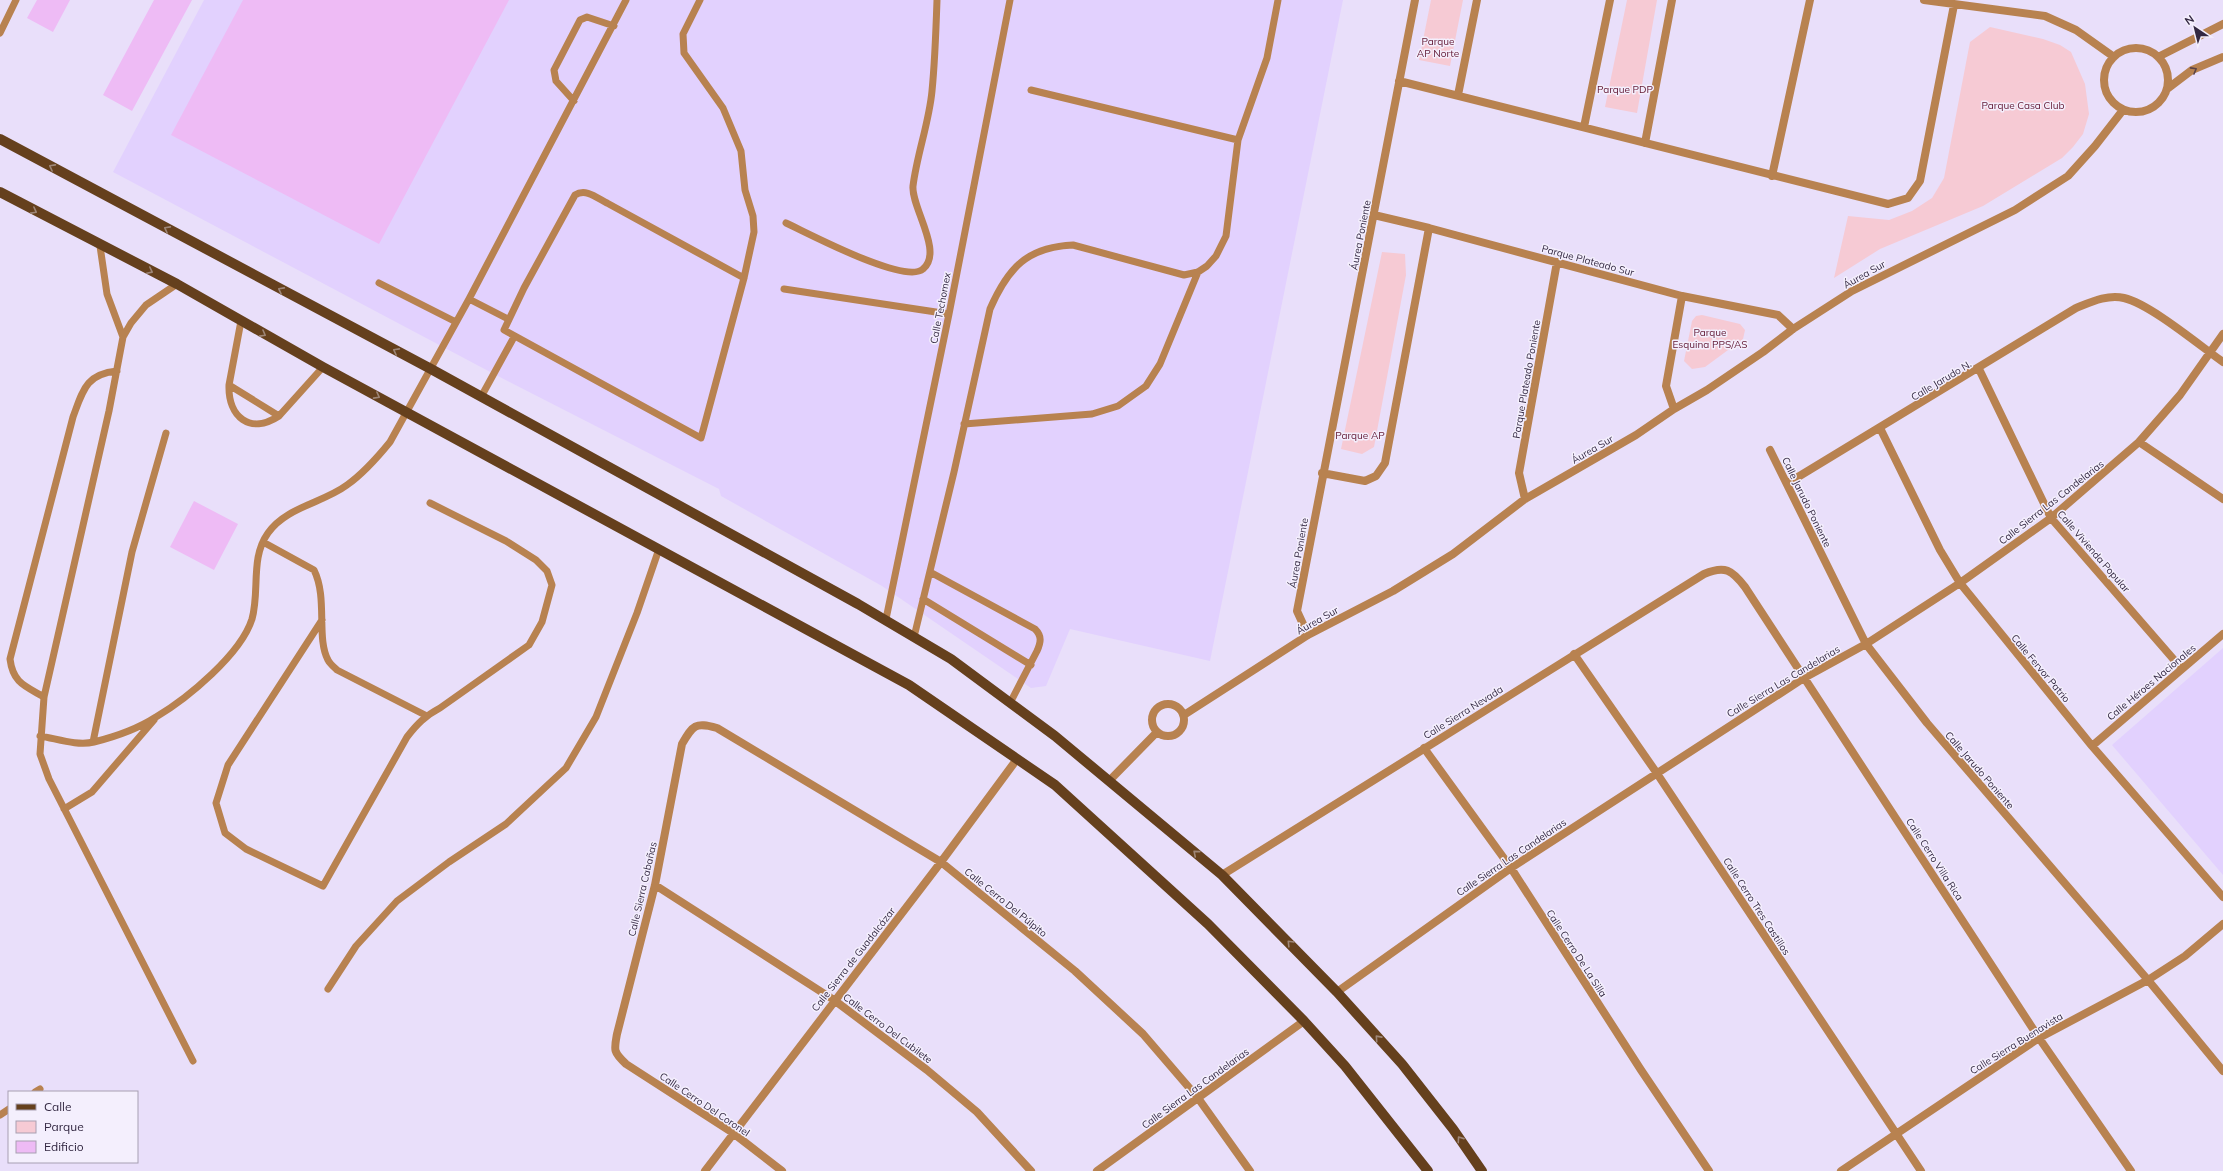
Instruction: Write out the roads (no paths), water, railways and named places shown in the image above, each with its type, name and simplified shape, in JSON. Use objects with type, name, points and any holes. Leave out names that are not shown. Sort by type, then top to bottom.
[{"type":"main road","points":[[0,139],[431,369],[886,620],[951,660],[1055,736],[1222,875],[1337,992],[1402,1064],[1453,1129],[1482,1171]]},
{"type":"main road","points":[[0,192],[100,246],[177,284],[323,367],[909,686],[1055,785],[1208,924],[1304,1022],[1345,1066],[1428,1171]]},
{"type":"street","name":"Áurea Poniente","points":[[1308,635],[1297,611],[1322,473],[1374,215],[1415,0]]},
{"type":"street","points":[[1458,95],[1477,0]]},
{"type":"street","points":[[1584,127],[1610,0]]},
{"type":"street","points":[[1645,143],[1672,0]]},
{"type":"street","points":[[1772,176],[1810,0]]},
{"type":"street","points":[[1924,0],[2045,16],[2076,30],[2114,57]]},
{"type":"street","points":[[1399,81],[1888,204],[1908,198],[1920,181],[1954,5]]},
{"type":"street","points":[[2158,57],[2222,27]]},
{"type":"street","points":[[2168,89],[2168,72],[2158,57],[2144,49],[2136,48],[2121,52],[2114,57],[2106,70],[2105,86],[2111,100],[2123,110],[2137,112],[2150,110],[2161,101],[2168,89],[2192,70],[2223,57]]},
{"type":"street","name":"Áurea Sur","points":[[1184,715],[1308,635],[1392,591],[1446,558],[1524,499],[1636,435],[1674,409],[1707,390],[1763,352],[1793,329],[1852,291],[2015,210],[2068,176],[2095,146],[2123,110]]},
{"type":"street","name":"Parque Plateado Sur","points":[[1374,215],[1429,228],[1682,296],[1778,315],[1793,329]]},
{"type":"street","points":[[1322,473],[1365,481],[1376,476],[1385,463],[1429,228]]},
{"type":"street","name":"Parque Plateado Poniente","points":[[1524,499],[1519,473],[1557,262]]},
{"type":"street","points":[[1674,409],[1666,386],[1682,296]]},
{"type":"street","name":"Calle Jarudo N.","points":[[1788,483],[1979,369],[2076,308],[2106,298],[2124,298],[2143,306],[2210,353]]},
{"type":"street","name":"Calle Sierra Las Candelarias","points":[[1337,992],[1511,868],[1656,772],[1804,678],[1866,644],[1960,583],[2050,518],[2139,442],[2180,395],[2223,334]]},
{"type":"street","points":[[2210,353],[2223,362]]},
{"type":"street","name":"Calle Vivienda Popular","points":[[1979,369],[2050,518],[2182,669]]},
{"type":"street","name":"Calle Fervor Patrio","points":[[1880,428],[1940,550],[1960,583],[2092,746],[2223,897]]},
{"type":"street","points":[[2139,442],[2223,499]]},
{"type":"street","name":"Calle Jarudo Poniente","points":[[1770,450],[1788,483],[1866,644],[1927,723],[2148,980],[2223,1071]]},
{"type":"street","name":"Calle Sierra Nevada","points":[[1222,875],[1574,654],[1704,574],[1716,569]]},
{"type":"street","name":"Calle Cerro Villa Rica","points":[[1716,569],[1726,569],[1736,575],[2039,1038],[2131,1171]]},
{"type":"street","name":"Calle Héroes Nacionales","points":[[2092,746],[2223,634]]},
{"type":"street","name":"Calle Cerro Tres Castillos","points":[[1574,654],[1656,772],[1921,1171]]},
{"type":"street","points":[[1167,704],[1178,706],[1184,715],[1184,725],[1177,734],[1167,737],[1157,732],[1152,722],[1154,712],[1157,708],[1167,704]]},
{"type":"street","name":"Calle Cerro Del Púlpito","points":[[691,728],[703,724],[718,728],[942,862],[1075,971],[1143,1034],[1198,1098],[1250,1171]]},
{"type":"street","name":"Calle Sierra Cabañas","points":[[616,1055],[614,1050],[616,1034],[655,884],[682,744],[691,728]]},
{"type":"street","points":[[1109,781],[1157,732]]},
{"type":"street","name":"Calle Cerro De La Silla","points":[[1424,748],[1511,868],[1640,1070],[1709,1171]]},
{"type":"street","name":"Calle Sierra de Guadalcázar","points":[[705,1171],[834,1000],[942,862],[1017,759]]},
{"type":"street","name":"Calle Cerro Del Cubilete","points":[[655,884],[834,1000],[928,1070],[977,1112],[1030,1171]]},
{"type":"street","name":"Calle Sierra Buenavista","points":[[1841,1171],[2039,1038],[2148,980],[2185,956],[2223,924]]},
{"type":"street","name":"Calle Sierra Las Candelarias","points":[[1097,1171],[1304,1022]]},
{"type":"street","name":"Calle Cerro Del Coronel","points":[[616,1055],[626,1064],[733,1133],[782,1171]]},
{"type":"lane","points":[[0,33],[16,0]]},
{"type":"lane","points":[[64,809],[92,792],[156,717],[210,676],[242,642],[252,618],[257,562],[263,542],[268,532],[285,517],[347,486],[374,463],[390,442],[469,299],[614,26],[626,0]]},
{"type":"lane","points":[[700,0],[683,34],[682,45],[684,53],[723,108],[741,151],[745,190],[753,216],[754,232],[744,278],[701,438],[514,337],[504,330],[508,319],[575,195],[580,192],[586,192],[607,203],[744,278]]},
{"type":"lane","points":[[786,224],[866,261],[907,273],[919,272],[927,264],[929,240],[926,226],[915,204],[913,187],[932,92],[937,0]]},
{"type":"lane","name":"Calle Techomex","points":[[886,620],[950,314],[1010,0]]},
{"type":"lane","points":[[964,424],[1092,414],[1118,406],[1146,386],[1160,364],[1198,272],[1216,256],[1226,236],[1238,140],[1267,58],[1278,0]]},
{"type":"lane","points":[[574,101],[554,76],[554,70],[580,20],[588,17],[614,26]]},
{"type":"lane","points":[[1032,90],[1238,140]]},
{"type":"lane","points":[[914,637],[990,308],[1009,272],[1024,259],[1040,250],[1057,246],[1073,245],[1184,275],[1198,272]]},
{"type":"lane","points":[[100,246],[107,294],[123,337]]},
{"type":"lane","points":[[379,283],[456,322]]},
{"type":"lane","points":[[177,284],[146,305],[131,323],[123,337],[72,578],[44,698],[40,736],[40,754],[49,779],[193,1061]]},
{"type":"lane","points":[[784,289],[950,314]]},
{"type":"lane","points":[[469,299],[508,319]]},
{"type":"lane","points":[[242,321],[229,385],[229,399],[231,407],[238,416],[248,423],[257,424],[279,416],[323,367]]},
{"type":"lane","points":[[480,397],[514,337]]},
{"type":"lane","points":[[44,698],[19,683],[11,671],[10,659],[73,417],[82,391],[90,380],[97,376],[117,371]]},
{"type":"lane","points":[[229,385],[279,416]]},
{"type":"lane","points":[[93,742],[132,552],[166,433]]},
{"type":"lane","points":[[322,620],[228,765],[216,803],[226,833],[246,849],[323,886],[407,738],[425,716],[446,704],[529,645],[542,622],[552,585],[547,571],[536,560],[506,541],[430,503]]},
{"type":"lane","points":[[263,542],[314,570],[318,578],[323,604],[322,620],[324,648],[328,661],[337,670],[425,716]]},
{"type":"lane","points":[[328,989],[356,946],[397,901],[449,862],[506,824],[566,768],[596,717],[637,613],[659,549]]},
{"type":"lane","points":[[930,572],[1035,629],[1039,633],[1040,643],[1031,665],[1010,702]]},
{"type":"lane","points":[[923,599],[1031,665]]},
{"type":"lane","points":[[40,736],[77,743],[93,742],[156,717]]},
{"type":"park label","name":"Parque AP Norte","points":[[1438,46]]},
{"type":"park label","name":"Parque PDP","points":[[1625,89]]},
{"type":"park label","name":"Parque Casa Club","points":[[2023,105]]},
{"type":"park label","name":"Parque Esquina PPS/AS","points":[[1710,338]]},
{"type":"park label","name":"Parque AP","points":[[1360,435]]}]
